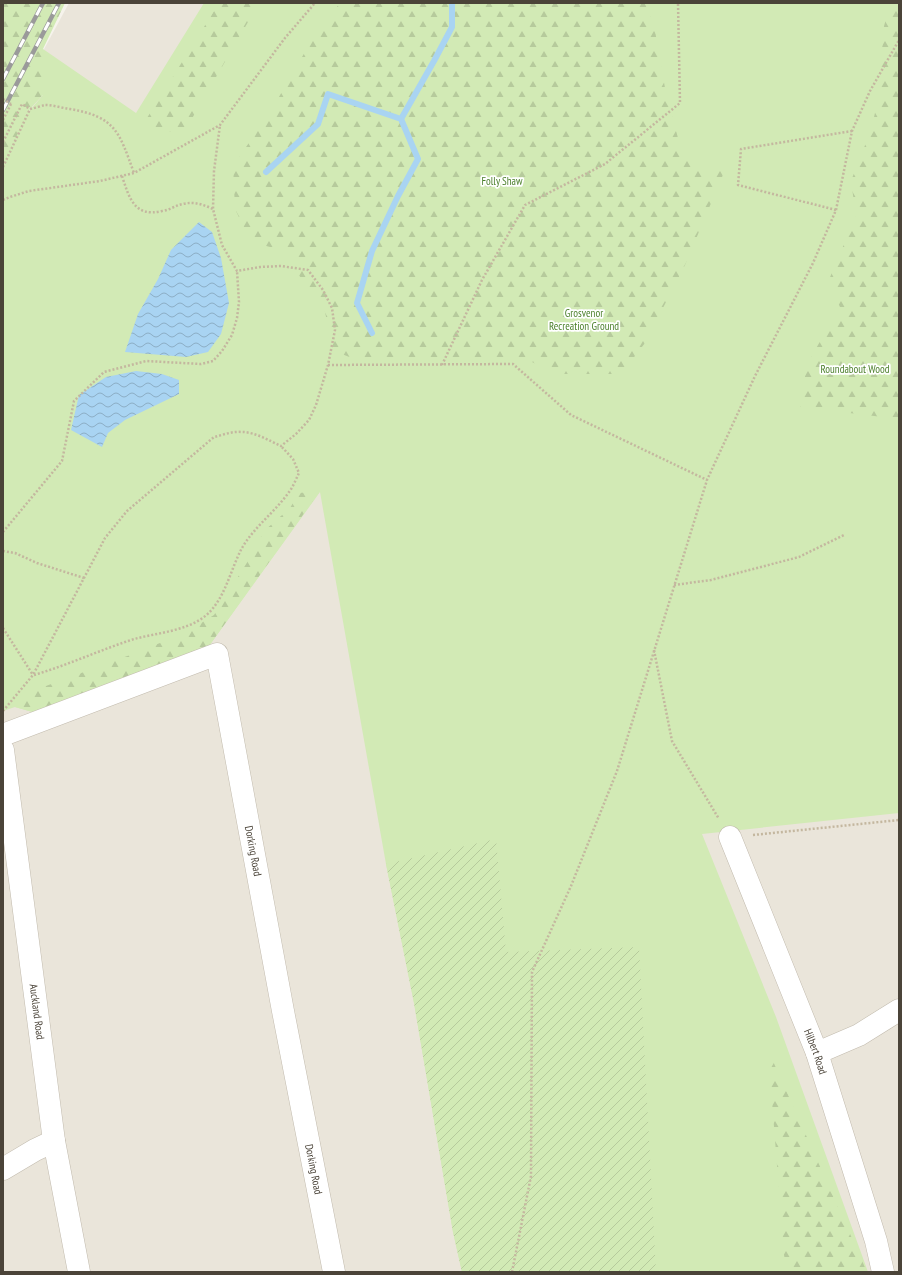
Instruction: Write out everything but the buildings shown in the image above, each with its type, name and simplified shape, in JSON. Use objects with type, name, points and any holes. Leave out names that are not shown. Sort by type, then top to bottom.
[{"type":"street","name":"Dorking Road","points":[[3,735],[217,654],[283,1011],[334,1272]]},
{"type":"street","name":"Auckland Road","points":[[3,750],[10,850],[54,1141],[79,1272]]},
{"type":"street","name":"Hilbert Road","points":[[730,837],[816,1053],[876,1241],[883,1272]]},
{"type":"street","points":[[816,1053],[859,1035],[899,1010]]},
{"type":"street","points":[[3,1170],[35,1150],[54,1141]]},
{"type":"path","points":[[3,200],[29,191],[100,181],[134,173],[220,125],[285,38],[315,3]]},
{"type":"path","points":[[442,365],[482,280],[525,205],[605,164],[680,103],[678,3]]},
{"type":"path","points":[[512,1272],[531,1176],[532,972],[571,886],[617,771],[707,480],[755,376],[813,263],[836,210],[852,131],[870,91],[899,40]]},
{"type":"path","points":[[3,99],[11,104],[3,120]]},
{"type":"path","points":[[3,142],[22,104],[30,109],[45,106],[86,112],[98,116],[110,124],[122,141],[134,173]]},
{"type":"path","points":[[3,167],[30,109]]},
{"type":"path","points":[[3,532],[62,461],[74,401],[104,372],[146,361],[201,364],[213,361],[222,351],[232,335],[237,318],[239,302],[237,271],[222,245],[214,209],[214,171],[220,125]]},
{"type":"path","points":[[836,210],[738,185],[741,149],[852,131]]},
{"type":"path","points":[[122,176],[130,199],[140,210],[151,213],[161,212],[183,204],[198,204],[214,209]]},
{"type":"path","points":[[237,271],[260,267],[281,266],[308,270],[323,290],[332,308],[335,330],[328,365],[316,405],[309,420],[296,434],[281,446]]},
{"type":"path","points":[[328,365],[513,364],[571,415],[707,480]]},
{"type":"path","points":[[3,710],[33,675],[105,538],[127,511],[214,437],[230,433],[243,432],[281,446],[293,459],[299,473],[290,491],[242,548],[222,594],[205,616],[179,628],[129,641],[62,667],[33,675]]},
{"type":"path","points":[[674,586],[711,580],[799,557],[844,534]]},
{"type":"path","points":[[3,551],[15,553],[37,563],[84,578]]},
{"type":"path","points":[[3,628],[33,675]]},
{"type":"path","points":[[654,650],[672,741],[730,837],[899,820]]},
{"type":"shaded area","name":"Grosvenor Recreation Ground","points":[[69,3],[899,3],[899,1272],[3,1272],[3,125]]},
{"type":"green space","points":[[3,3],[65,3],[43,49],[43,95],[30,109],[3,163]]},
{"type":"green space","name":"Grosvenor Recreation Ground","points":[[204,3],[899,3],[899,813],[702,834],[776,1017],[868,1272],[462,1272],[453,1232],[414,1003],[386,864],[320,492],[209,646],[36,713],[15,707],[3,711],[3,142],[43,95],[43,49],[136,113]]},
{"type":"green space","points":[[219,3],[259,3],[183,134],[142,126]]},
{"type":"green space","name":"Folly Shaw","points":[[340,3],[645,3],[654,25],[665,88],[679,142],[696,168],[725,170],[685,265],[645,343],[621,374],[556,374],[526,359],[352,358],[334,351],[324,308],[298,274],[289,252],[251,242],[235,209],[233,166],[272,109],[313,38]]},
{"type":"green space","name":"Roundabout Wood","points":[[891,3],[899,3],[899,419],[800,407],[807,364],[840,307],[828,282],[856,216],[851,181],[871,130],[878,100],[884,26]]},
{"type":"green space","points":[[320,491],[209,646],[36,713],[15,707],[35,690],[185,633],[214,615],[248,561],[264,531],[290,508],[299,493]]},
{"type":"green space","points":[[496,839],[506,952],[639,947],[656,1272],[462,1272],[453,1232],[414,1003],[386,864]]},
{"type":"green space","points":[[768,1050],[867,1272],[787,1272],[784,1255]]},
{"type":"water","points":[[199,222],[212,232],[221,258],[229,303],[221,334],[208,352],[186,357],[125,352],[138,314],[158,279],[171,250]]},
{"type":"water","points":[[136,371],[162,374],[179,380],[179,394],[125,420],[108,433],[102,447],[71,430],[79,395],[106,377]]},
{"type":"waterway","points":[[401,119],[452,27],[452,3]]},
{"type":"waterway","points":[[266,172],[318,124],[328,94],[401,119],[418,159],[398,196],[372,251],[357,303],[372,333]]},
{"type":"railway","points":[[3,79],[43,3]]},
{"type":"railway","points":[[3,110],[59,3]]}]
